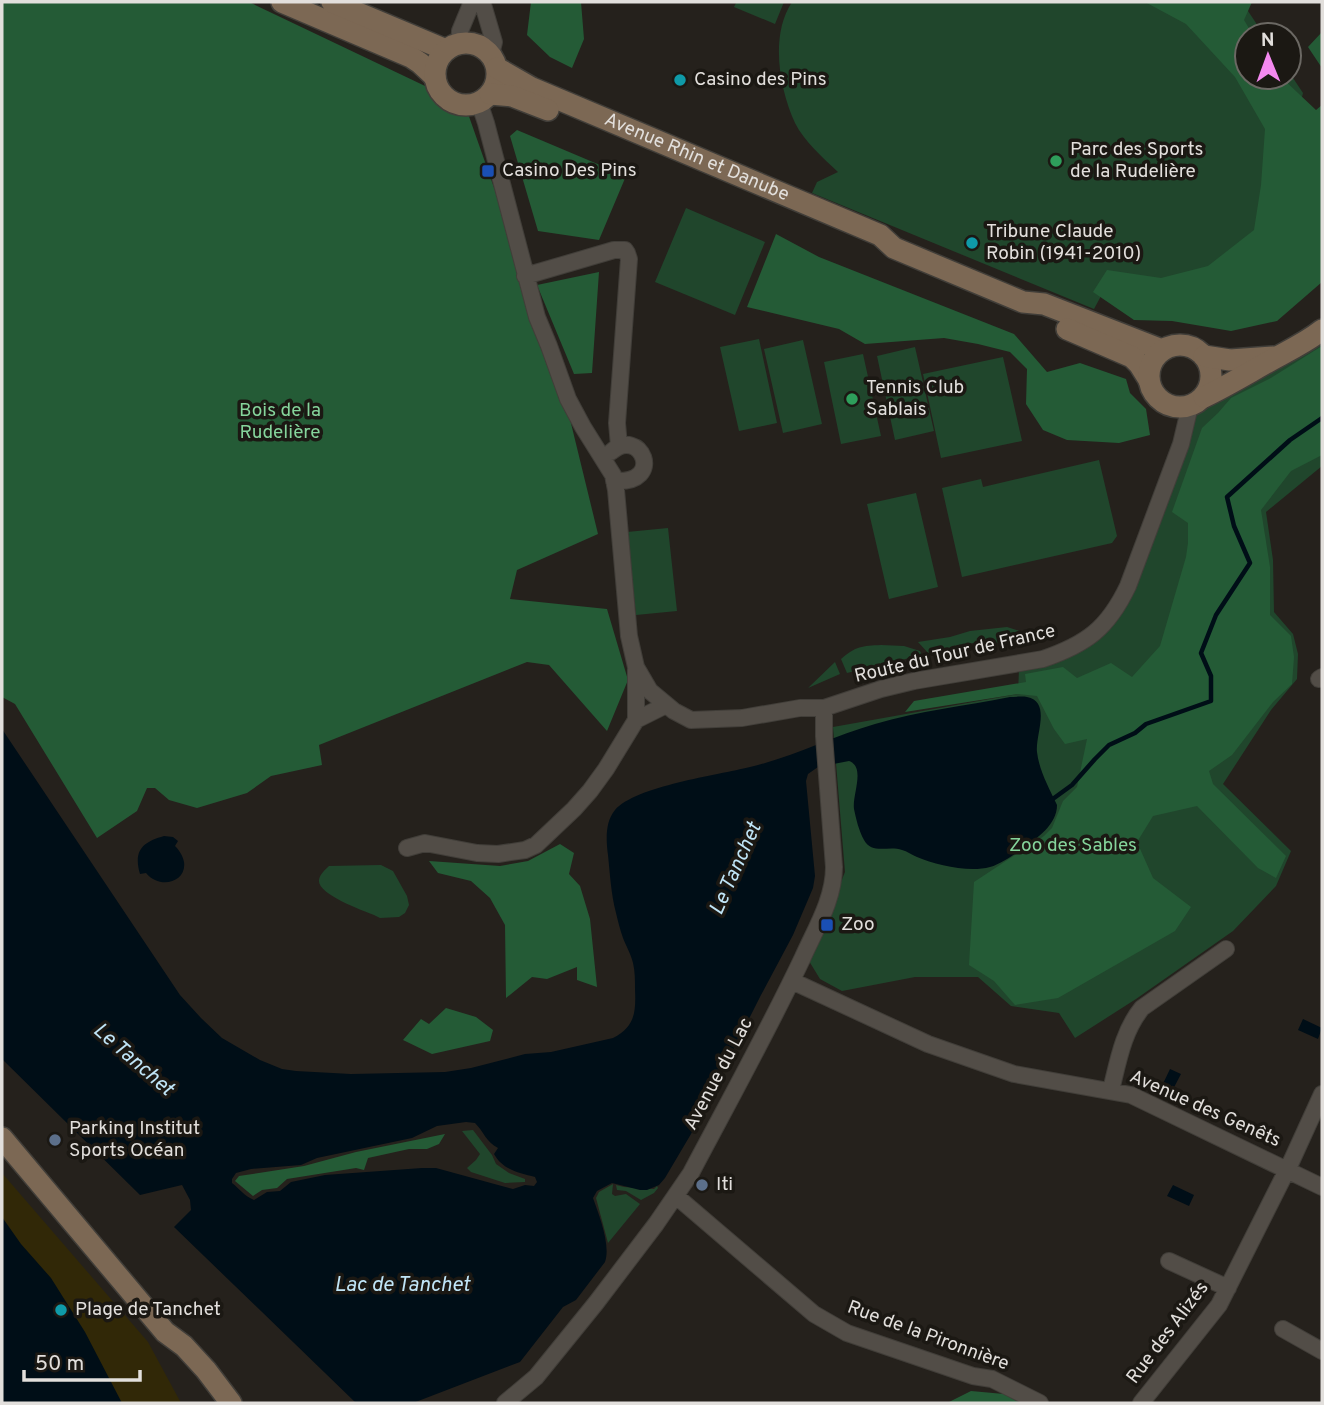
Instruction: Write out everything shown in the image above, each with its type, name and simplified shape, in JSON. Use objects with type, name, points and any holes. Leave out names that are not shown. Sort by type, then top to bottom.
[{"type":"street","points":[[282,2],[411,57],[435,77],[441,92],[453,102],[465,105],[485,98],[495,86],[497,77],[494,42],[480,2]]},
{"type":"street","points":[[332,2],[452,47],[474,43],[483,48],[494,61]]},
{"type":"street","points":[[435,77],[439,58],[452,47],[472,2]]},
{"type":"street","name":"Avenue Rhin et Danube","points":[[494,61],[532,88],[880,235],[894,248],[1023,303],[1040,317],[1132,358],[1149,380]]},
{"type":"street","name":"Avenue Rhin et Danube","points":[[485,98],[512,96],[527,101],[876,248],[894,248]]},
{"type":"street","points":[[407,848],[425,843],[477,853],[498,854],[512,853],[536,845],[574,810],[590,791],[607,769],[636,720],[636,667],[629,636],[613,475],[568,399],[537,317],[486,122],[485,98]]},
{"type":"street","points":[[525,275],[614,250],[625,250],[628,253],[617,423],[619,446]]},
{"type":"street","name":"Avenue Rhin et Danube","points":[[1023,303],[1044,304],[1162,350]]},
{"type":"street","points":[[1197,401],[1209,388],[1211,380],[1209,365],[1204,356],[1186,345],[1162,350],[1152,362],[1149,380],[1151,389],[1162,402],[1171,407],[1197,401],[1231,384],[1302,345],[1322,330]]},
{"type":"street","points":[[1204,356],[1230,360],[1279,356]]},
{"type":"street","name":"Route du Tour de France","points":[[666,705],[691,720],[742,718],[792,708],[824,708],[914,681],[1043,659],[1062,653],[1085,640],[1105,624],[1128,586],[1197,401]]},
{"type":"street","points":[[605,462],[611,451],[628,444],[638,448],[643,454],[643,472],[635,480],[614,481]]},
{"type":"street","points":[[636,667],[650,691],[666,705],[636,720]]},
{"type":"street","name":"Avenue du Lac","points":[[505,1403],[536,1377],[596,1303],[676,1196],[691,1173],[792,981],[819,923],[834,881],[824,708]]},
{"type":"street","points":[[1111,1090],[1128,1028],[1134,1017],[1142,1008],[1226,949]]},
{"type":"street","name":"Avenue des Genêts","points":[[792,981],[928,1044],[1014,1074],[1131,1095],[1322,1187]]},
{"type":"street","name":"Rue des Alizés","points":[[1141,1403],[1219,1305],[1322,1094]]},
{"type":"street","points":[[2,1138],[169,1335],[184,1346],[206,1370],[231,1403]]},
{"type":"street","name":"Rue de la Pironnière","points":[[676,1196],[814,1314],[847,1333],[973,1376],[992,1379],[1040,1403]]},
{"type":"street","name":"Rue des Alizés","points":[[1169,1261],[1228,1288]]},
{"type":"street","points":[[1283,1329],[1322,1352]]},
{"type":"street","points":[[169,1335],[177,1351],[219,1403]]},
{"type":"green space","name":"Bois de la Rudelière","points":[[2,2],[249,2],[465,105],[558,370],[598,534],[517,570],[510,599],[607,609],[628,680],[607,731],[549,665],[527,662],[319,745],[322,765],[271,776],[247,793],[197,808],[169,800],[155,788],[147,788],[137,811],[97,838],[15,704],[2,697]]},
{"type":"green space","points":[[531,2],[581,2],[584,39],[572,68],[550,57],[527,35]]},
{"type":"green space","points":[[735,2],[784,2],[775,24],[734,7]]},
{"type":"green space","name":"Parc des Sports de la Rudelière","points":[[792,2],[1242,2],[1255,21],[1233,21],[1233,91],[1303,93],[1284,169],[1288,218],[1200,288],[1101,296],[1094,309],[812,193],[817,182],[838,172],[803,136],[789,109],[779,62],[785,15]]},
{"type":"green space","points":[[1145,2],[1252,2],[1245,21],[1233,21],[1233,75],[1186,24]]},
{"type":"green space","points":[[1322,32],[1322,68],[1308,47]]},
{"type":"green space","points":[[1243,91],[1296,91],[1316,110],[1322,105],[1322,282],[1277,321],[1231,331],[1172,321],[1134,320],[1093,292],[1107,270],[1161,278],[1208,266],[1254,230],[1265,129]]},
{"type":"green space","points":[[517,130],[626,176],[599,240],[538,231],[510,136]]},
{"type":"green space","points":[[686,208],[765,242],[735,315],[655,282]]},
{"type":"green space","points":[[776,234],[819,257],[1014,334],[1047,372],[1080,363],[1126,379],[1130,393],[1146,409],[1150,435],[1119,443],[1067,440],[1043,430],[1026,404],[1027,369],[1010,352],[944,338],[865,344],[839,329],[747,307]]},
{"type":"green space","points":[[599,272],[592,373],[574,374],[537,285]]},
{"type":"green space","points":[[759,339],[777,423],[739,431],[720,347]]},
{"type":"green space","points":[[803,340],[822,424],[783,433],[764,349]]},
{"type":"green space","name":"Zoo des Sables","points":[[1322,343],[1322,466],[1266,512],[1273,560],[1274,612],[1293,634],[1298,654],[1297,679],[1271,710],[1223,784],[1291,851],[1276,886],[1233,931],[1075,1038],[1059,1013],[1011,1006],[978,977],[915,977],[842,991],[820,979],[809,961],[845,872],[833,727],[1018,694],[1019,669],[1080,649],[1145,562],[1196,416],[1216,398],[1285,365]]},
{"type":"green space","points":[[1322,346],[1322,455],[1291,471],[1261,510],[1270,567],[1270,615],[1291,636],[1294,657],[1292,684],[1273,702],[1232,755],[1209,771],[1213,784],[1286,856],[1276,878],[1258,868],[1197,806],[1153,816],[1137,842],[1153,878],[1191,907],[1175,931],[1058,998],[1015,1005],[994,981],[969,965],[974,882],[1052,828],[1063,801],[1077,787],[1087,739],[1065,744],[1037,696],[1018,694],[905,712],[914,701],[1026,682],[1025,674],[1063,667],[1077,678],[1111,663],[1132,677],[1160,646],[1186,557],[1188,523],[1172,512],[1202,428],[1231,398],[1269,379]]},
{"type":"green space","points":[[915,347],[934,431],[895,440],[877,356]]},
{"type":"green space","name":"Tennis Club Sablais","points":[[863,354],[881,436],[841,444],[824,362]]},
{"type":"green space","points":[[1003,357],[1022,441],[941,458],[923,374]]},
{"type":"green space","points":[[1099,460],[1117,536],[1112,543],[962,577],[942,488],[981,479],[983,487]]},
{"type":"green space","points":[[916,493],[938,587],[889,599],[867,504]]},
{"type":"green space","points":[[668,528],[677,611],[636,615],[627,532]]},
{"type":"green space","points":[[1007,627],[1036,636],[974,647],[973,643],[952,646],[951,650],[929,654],[918,642],[970,631]]},
{"type":"green space","points":[[881,645],[904,646],[920,651],[922,655],[847,673],[841,659],[851,651]]},
{"type":"green space","points":[[835,662],[840,674],[808,688]]},
{"type":"green space","points":[[560,844],[574,853],[569,874],[580,886],[590,919],[597,987],[577,980],[577,967],[547,979],[532,977],[506,998],[505,925],[490,898],[471,881],[438,873],[429,861],[500,866],[528,861]]},
{"type":"green space","points":[[381,865],[393,871],[407,896],[409,905],[399,917],[380,918],[341,901],[320,885],[320,876],[329,866]]},
{"type":"green space","points":[[446,1008],[476,1017],[493,1030],[490,1041],[432,1054],[403,1040],[421,1019],[429,1024]]},
{"type":"green space","points":[[473,1130],[496,1164],[525,1179],[525,1182],[505,1183],[471,1172],[467,1168],[480,1154],[462,1131]]},
{"type":"green space","points":[[445,1134],[439,1144],[427,1149],[409,1149],[368,1158],[364,1170],[356,1168],[287,1179],[277,1188],[262,1190],[253,1196],[235,1181],[239,1176],[304,1166],[356,1152]]},
{"type":"green space","points":[[613,1184],[612,1194],[626,1194],[640,1204],[608,1243],[596,1198],[599,1192]]},
{"type":"green space","points":[[616,1185],[658,1188],[641,1200],[626,1191],[617,1190]]},
{"type":"green space","points":[[971,1391],[1004,1394],[1021,1403],[947,1403]]},
{"type":"sand","name":"Plage de Tanchet","points":[[2,1173],[148,1342],[181,1403],[2,1403]]},
{"type":"water","name":"Lac de Tanchet","points":[[1010,697],[1025,697],[1035,700],[1039,705],[1041,720],[1038,759],[1057,805],[1050,825],[1028,845],[994,866],[963,869],[943,865],[897,849],[867,845],[854,809],[858,775],[854,764],[849,761],[818,767],[808,774],[806,781],[815,876],[813,888],[793,935],[691,1134],[665,1178],[659,1185],[647,1190],[612,1183],[597,1191],[593,1198],[605,1239],[605,1262],[576,1300],[563,1307],[520,1362],[413,1403],[356,1403],[174,1227],[191,1210],[190,1200],[182,1185],[140,1195],[2,1059],[2,729],[180,995],[222,1038],[260,1060],[282,1069],[351,1074],[445,1072],[613,1038],[630,1024],[635,1005],[634,969],[614,906],[607,837],[612,815],[626,802],[640,794],[678,782],[766,763],[892,719]],"holes":[[[475,1123],[498,1148],[494,1154],[502,1164],[535,1177],[537,1182],[534,1186],[525,1185],[513,1189],[436,1168],[325,1175],[291,1182],[280,1191],[267,1192],[254,1200],[232,1183],[236,1173],[251,1169],[301,1165],[317,1158],[412,1138],[437,1126]]]},
{"type":"water","points":[[164,836],[178,841],[175,846],[184,862],[181,875],[165,882],[146,873],[140,874],[138,866],[141,848]]},
{"type":"water","points":[[1303,1019],[1322,1028],[1318,1039],[1298,1030]]},
{"type":"water","points":[[1170,1069],[1181,1074],[1170,1095],[1160,1090]]},
{"type":"water","points":[[1173,1185],[1194,1195],[1189,1206],[1167,1196]]},
{"type":"water","points":[[2,1217],[51,1278],[85,1332],[122,1403],[2,1403]]},
{"type":"waterway","name":"Le Tanchet","points":[[1050,801],[1072,785],[1109,745],[1135,733],[1146,724],[1211,701],[1211,676],[1201,653],[1216,615],[1250,563],[1234,526],[1227,497],[1290,440],[1322,418]]},
{"type":"place","name":"Casino des Pins","points":[[680,80]]},
{"type":"place","name":"Parc des Sports de la Rudelière","points":[[1056,161]]},
{"type":"place","name":"Casino Des Pins","points":[[488,171]]},
{"type":"place","name":"Tribune Claude Robin (1941-2010)","points":[[972,243]]},
{"type":"place","name":"Tennis Club Sablais","points":[[852,399]]},
{"type":"place","name":"Zoo","points":[[827,925]]},
{"type":"place","name":"Parking Institut Sports Océan","points":[[55,1140]]},
{"type":"place","name":"Iti","points":[[702,1185]]},
{"type":"place","name":"Plage de Tanchet","points":[[61,1310]]}]
